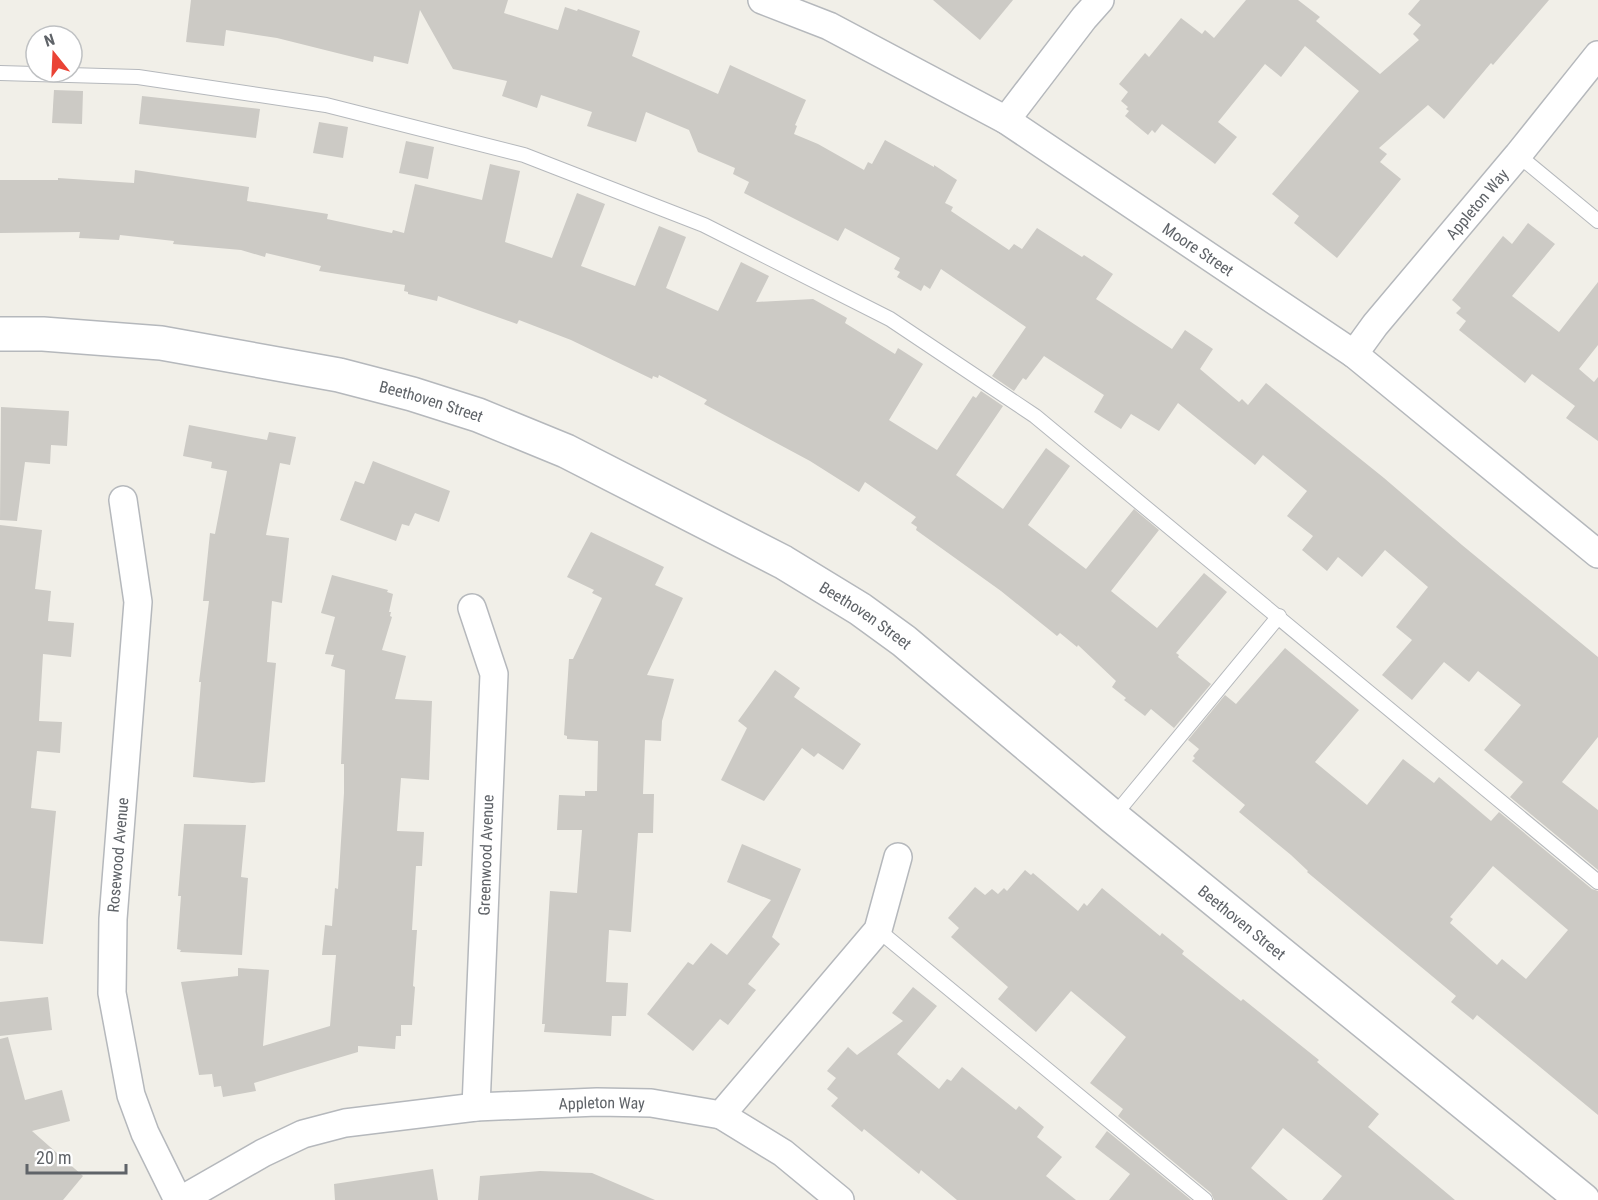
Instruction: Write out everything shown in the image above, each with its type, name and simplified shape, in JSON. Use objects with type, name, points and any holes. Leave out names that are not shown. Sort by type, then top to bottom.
[{"type":"street","name":"Moore Street","points":[[762,0],[830,26],[1006,120],[1354,354],[1598,554]]},
{"type":"street","points":[[1006,120],[1100,0]]},
{"type":"street","name":"Appleton Way","points":[[1354,354],[1375,325],[1518,155],[1598,55]]},
{"type":"street","name":"Beethoven Street","points":[[0,334],[43,334],[161,343],[339,375],[412,394],[478,415],[566,451],[783,562],[860,609],[904,641],[1113,817],[1582,1200]]},
{"type":"street","name":"Rosewood Avenue","points":[[123,500],[138,602],[113,919],[112,993],[131,1095],[145,1133],[179,1200]]},
{"type":"street","name":"Greenwood Avenue","points":[[472,608],[494,674],[476,1107]]},
{"type":"street","points":[[840,1200],[783,1153],[721,1115],[878,930],[898,857]]},
{"type":"street","name":"Appleton Way","points":[[179,1200],[263,1153],[303,1134],[345,1123],[476,1107],[597,1102],[651,1103],[721,1115]]},
{"type":"lane","points":[[0,73],[138,77],[326,105],[524,155],[704,225],[890,319],[1035,416],[1598,882]]},
{"type":"lane","points":[[1518,155],[1598,221]]},
{"type":"lane","points":[[1113,817],[1279,616]]},
{"type":"lane","points":[[878,930],[1205,1200]]},
{"type":"building","points":[[191,0],[508,0],[504,13],[558,30],[565,7],[577,11],[578,9],[640,31],[632,56],[718,94],[730,65],[806,100],[795,125],[797,126],[794,134],[818,144],[864,170],[868,162],[872,164],[885,140],[934,167],[934,165],[957,180],[945,203],[953,207],[951,211],[1009,250],[1014,244],[1022,249],[1037,228],[1082,257],[1084,255],[1113,274],[1096,299],[1172,349],[1185,330],[1213,349],[1200,369],[1239,402],[1242,399],[1248,405],[1266,383],[1384,478],[1598,657],[1598,737],[1562,782],[1598,810],[1598,870],[1510,797],[1523,782],[1484,750],[1521,705],[1478,671],[1469,682],[1444,662],[1412,700],[1382,675],[1412,640],[1396,627],[1428,587],[1385,550],[1362,577],[1338,557],[1327,571],[1302,550],[1313,536],[1287,516],[1307,491],[1263,455],[1255,465],[1178,403],[1159,431],[1131,414],[1121,429],[1094,412],[1104,395],[1044,356],[1026,380],[1023,378],[1014,391],[992,376],[1026,327],[941,269],[930,289],[924,285],[921,291],[897,277],[900,272],[894,269],[900,258],[845,228],[838,241],[744,193],[749,182],[733,174],[735,168],[698,152],[689,130],[646,112],[636,142],[587,126],[592,112],[541,95],[537,108],[502,96],[507,81],[453,69],[420,10],[408,64],[374,56],[373,62],[277,38],[226,30],[224,46],[186,42]]},
{"type":"building","points":[[933,0],[1013,0],[980,40]]},
{"type":"building","points":[[1246,0],[1298,0],[1320,17],[1316,21],[1380,74],[1419,40],[1413,34],[1421,25],[1408,14],[1420,0],[1549,0],[1493,65],[1491,63],[1444,119],[1428,105],[1379,148],[1387,154],[1380,162],[1401,179],[1337,258],[1294,223],[1299,216],[1272,194],[1359,91],[1305,46],[1281,77],[1265,64],[1218,122],[1237,137],[1215,164],[1162,124],[1155,133],[1152,130],[1148,135],[1125,116],[1129,111],[1126,109],[1128,107],[1121,101],[1128,92],[1119,84],[1145,53],[1149,57],[1181,18],[1202,34],[1205,30],[1214,38]]},
{"type":"building","points":[[54,90],[83,91],[82,124],[52,123]]},
{"type":"building","points":[[142,96],[260,109],[256,138],[139,124]]},
{"type":"building","points":[[319,122],[348,127],[343,158],[313,153]]},
{"type":"building","points":[[406,141],[434,147],[428,179],[399,173]]},
{"type":"building","points":[[490,164],[520,171],[505,242],[552,258],[577,193],[605,204],[581,266],[635,286],[659,226],[686,237],[666,288],[718,311],[741,262],[769,276],[756,302],[813,299],[847,318],[845,323],[895,354],[898,348],[923,364],[889,420],[937,450],[973,396],[976,398],[981,391],[1003,406],[956,475],[1003,509],[1046,448],[1070,466],[1028,525],[1086,569],[1134,509],[1159,530],[1111,591],[1157,628],[1204,573],[1227,592],[1176,653],[1211,684],[1174,728],[1151,709],[1145,716],[1124,700],[1126,698],[1112,687],[1116,681],[1078,645],[1077,647],[1060,633],[1057,636],[1001,591],[916,530],[917,527],[911,523],[916,517],[865,482],[859,492],[810,461],[704,404],[707,400],[659,375],[658,378],[653,376],[652,379],[571,340],[519,320],[517,324],[438,296],[437,301],[408,294],[404,291],[405,285],[319,271],[321,266],[266,253],[265,257],[241,250],[173,244],[174,241],[120,235],[119,240],[79,238],[80,232],[0,233],[0,180],[58,180],[58,178],[134,183],[135,170],[249,187],[247,201],[328,214],[327,219],[392,233],[393,230],[404,233],[415,184],[482,200]]},
{"type":"building","points":[[1528,223],[1555,244],[1512,296],[1559,332],[1598,282],[1598,345],[1579,369],[1594,382],[1598,377],[1598,441],[1566,418],[1575,406],[1532,374],[1525,383],[1459,330],[1466,321],[1456,313],[1461,308],[1452,300],[1503,236],[1512,244]]},
{"type":"building","points":[[1,407],[69,411],[67,446],[51,445],[50,464],[25,462],[17,521],[0,520]]},
{"type":"building","points":[[189,425],[267,440],[269,432],[296,437],[290,465],[280,463],[266,535],[289,538],[282,603],[272,601],[267,662],[276,663],[265,782],[252,783],[193,777],[201,682],[199,682],[209,601],[203,601],[210,533],[215,534],[227,471],[211,468],[212,462],[183,456]]},
{"type":"building","points":[[373,461],[450,491],[439,522],[415,513],[409,526],[402,524],[396,541],[340,520],[355,481],[364,484]]},
{"type":"building","points":[[0,525],[42,530],[35,589],[51,591],[48,621],[74,623],[71,657],[43,654],[39,721],[62,722],[60,753],[37,751],[31,808],[56,811],[43,944],[0,941]]},
{"type":"building","points":[[591,532],[664,567],[655,585],[683,598],[647,675],[674,679],[662,721],[661,741],[645,740],[643,794],[654,794],[653,833],[638,833],[631,932],[609,930],[606,982],[628,983],[626,1016],[612,1016],[611,1036],[544,1032],[545,1024],[542,1024],[550,891],[577,893],[582,830],[557,830],[559,795],[585,796],[585,791],[597,791],[598,741],[567,739],[564,735],[569,659],[573,659],[602,598],[592,593],[594,590],[567,577]]},
{"type":"building","points":[[332,575],[388,590],[387,592],[393,594],[389,612],[392,617],[382,650],[406,656],[395,699],[432,701],[429,780],[401,778],[397,831],[424,832],[422,866],[416,866],[412,930],[417,930],[412,1025],[401,1025],[401,1036],[396,1036],[395,1049],[358,1046],[358,1052],[254,1083],[256,1091],[223,1097],[221,1086],[214,1087],[212,1074],[199,1075],[181,982],[238,976],[238,968],[269,970],[263,1046],[330,1026],[336,955],[322,955],[325,925],[332,926],[335,888],[338,889],[344,793],[344,764],[341,764],[345,670],[331,666],[334,655],[325,654],[335,617],[321,613]]},
{"type":"building","points":[[1285,648],[1359,710],[1315,762],[1367,805],[1403,759],[1434,783],[1439,777],[1491,821],[1499,812],[1592,889],[1598,891],[1598,1115],[1477,1015],[1473,1020],[1451,1002],[1456,996],[1239,812],[1245,805],[1192,761],[1199,749],[1188,740],[1225,695],[1236,704]],"holes":[[[1493,866],[1568,930],[1526,979],[1502,959],[1497,965],[1450,923],[1453,919],[1450,917]]]},
{"type":"building","points":[[775,670],[800,688],[794,697],[861,744],[843,770],[818,753],[814,757],[802,748],[764,801],[721,780],[747,728],[738,721]]},
{"type":"building","points":[[184,824],[246,825],[241,877],[248,878],[242,955],[180,952],[181,950],[177,949],[181,896],[178,896]]},
{"type":"building","points":[[742,844],[801,869],[772,937],[780,944],[748,984],[756,990],[728,1025],[720,1019],[693,1051],[647,1014],[688,962],[693,965],[711,943],[727,955],[771,900],[727,882]]},
{"type":"building","points":[[1025,870],[1031,875],[1033,873],[1078,911],[1084,903],[1087,906],[1102,888],[1160,936],[1162,933],[1184,951],[1182,954],[1319,1060],[1317,1062],[1379,1114],[1368,1127],[1455,1200],[1322,1200],[1342,1176],[1283,1128],[1251,1168],[1288,1200],[1214,1200],[1211,1193],[1118,1116],[1123,1109],[1090,1083],[1126,1037],[1071,991],[1036,1032],[998,999],[1008,987],[951,937],[959,928],[948,918],[975,887],[985,895],[992,889],[998,894],[1004,888],[1007,891]]},
{"type":"building","points":[[913,987],[937,1006],[897,1054],[939,1089],[947,1079],[951,1081],[962,1067],[1016,1110],[1019,1106],[1044,1127],[1037,1137],[1062,1157],[1046,1176],[1076,1200],[957,1200],[921,1170],[919,1174],[864,1129],[862,1132],[831,1106],[838,1098],[827,1089],[836,1078],[827,1071],[848,1047],[857,1055],[903,1021],[892,1013]]},
{"type":"building","points":[[48,997],[52,1030],[0,1036],[0,1002]]},
{"type":"building","points":[[8,1037],[25,1100],[62,1090],[70,1121],[32,1131],[83,1176],[63,1200],[0,1200],[0,1039]]},
{"type":"building","points":[[1107,1131],[1191,1200],[1109,1200],[1130,1174],[1095,1147]]},
{"type":"building","points":[[433,1169],[438,1200],[335,1200],[334,1184]]},
{"type":"building","points":[[540,1171],[592,1173],[655,1200],[478,1200],[480,1176]]}]
